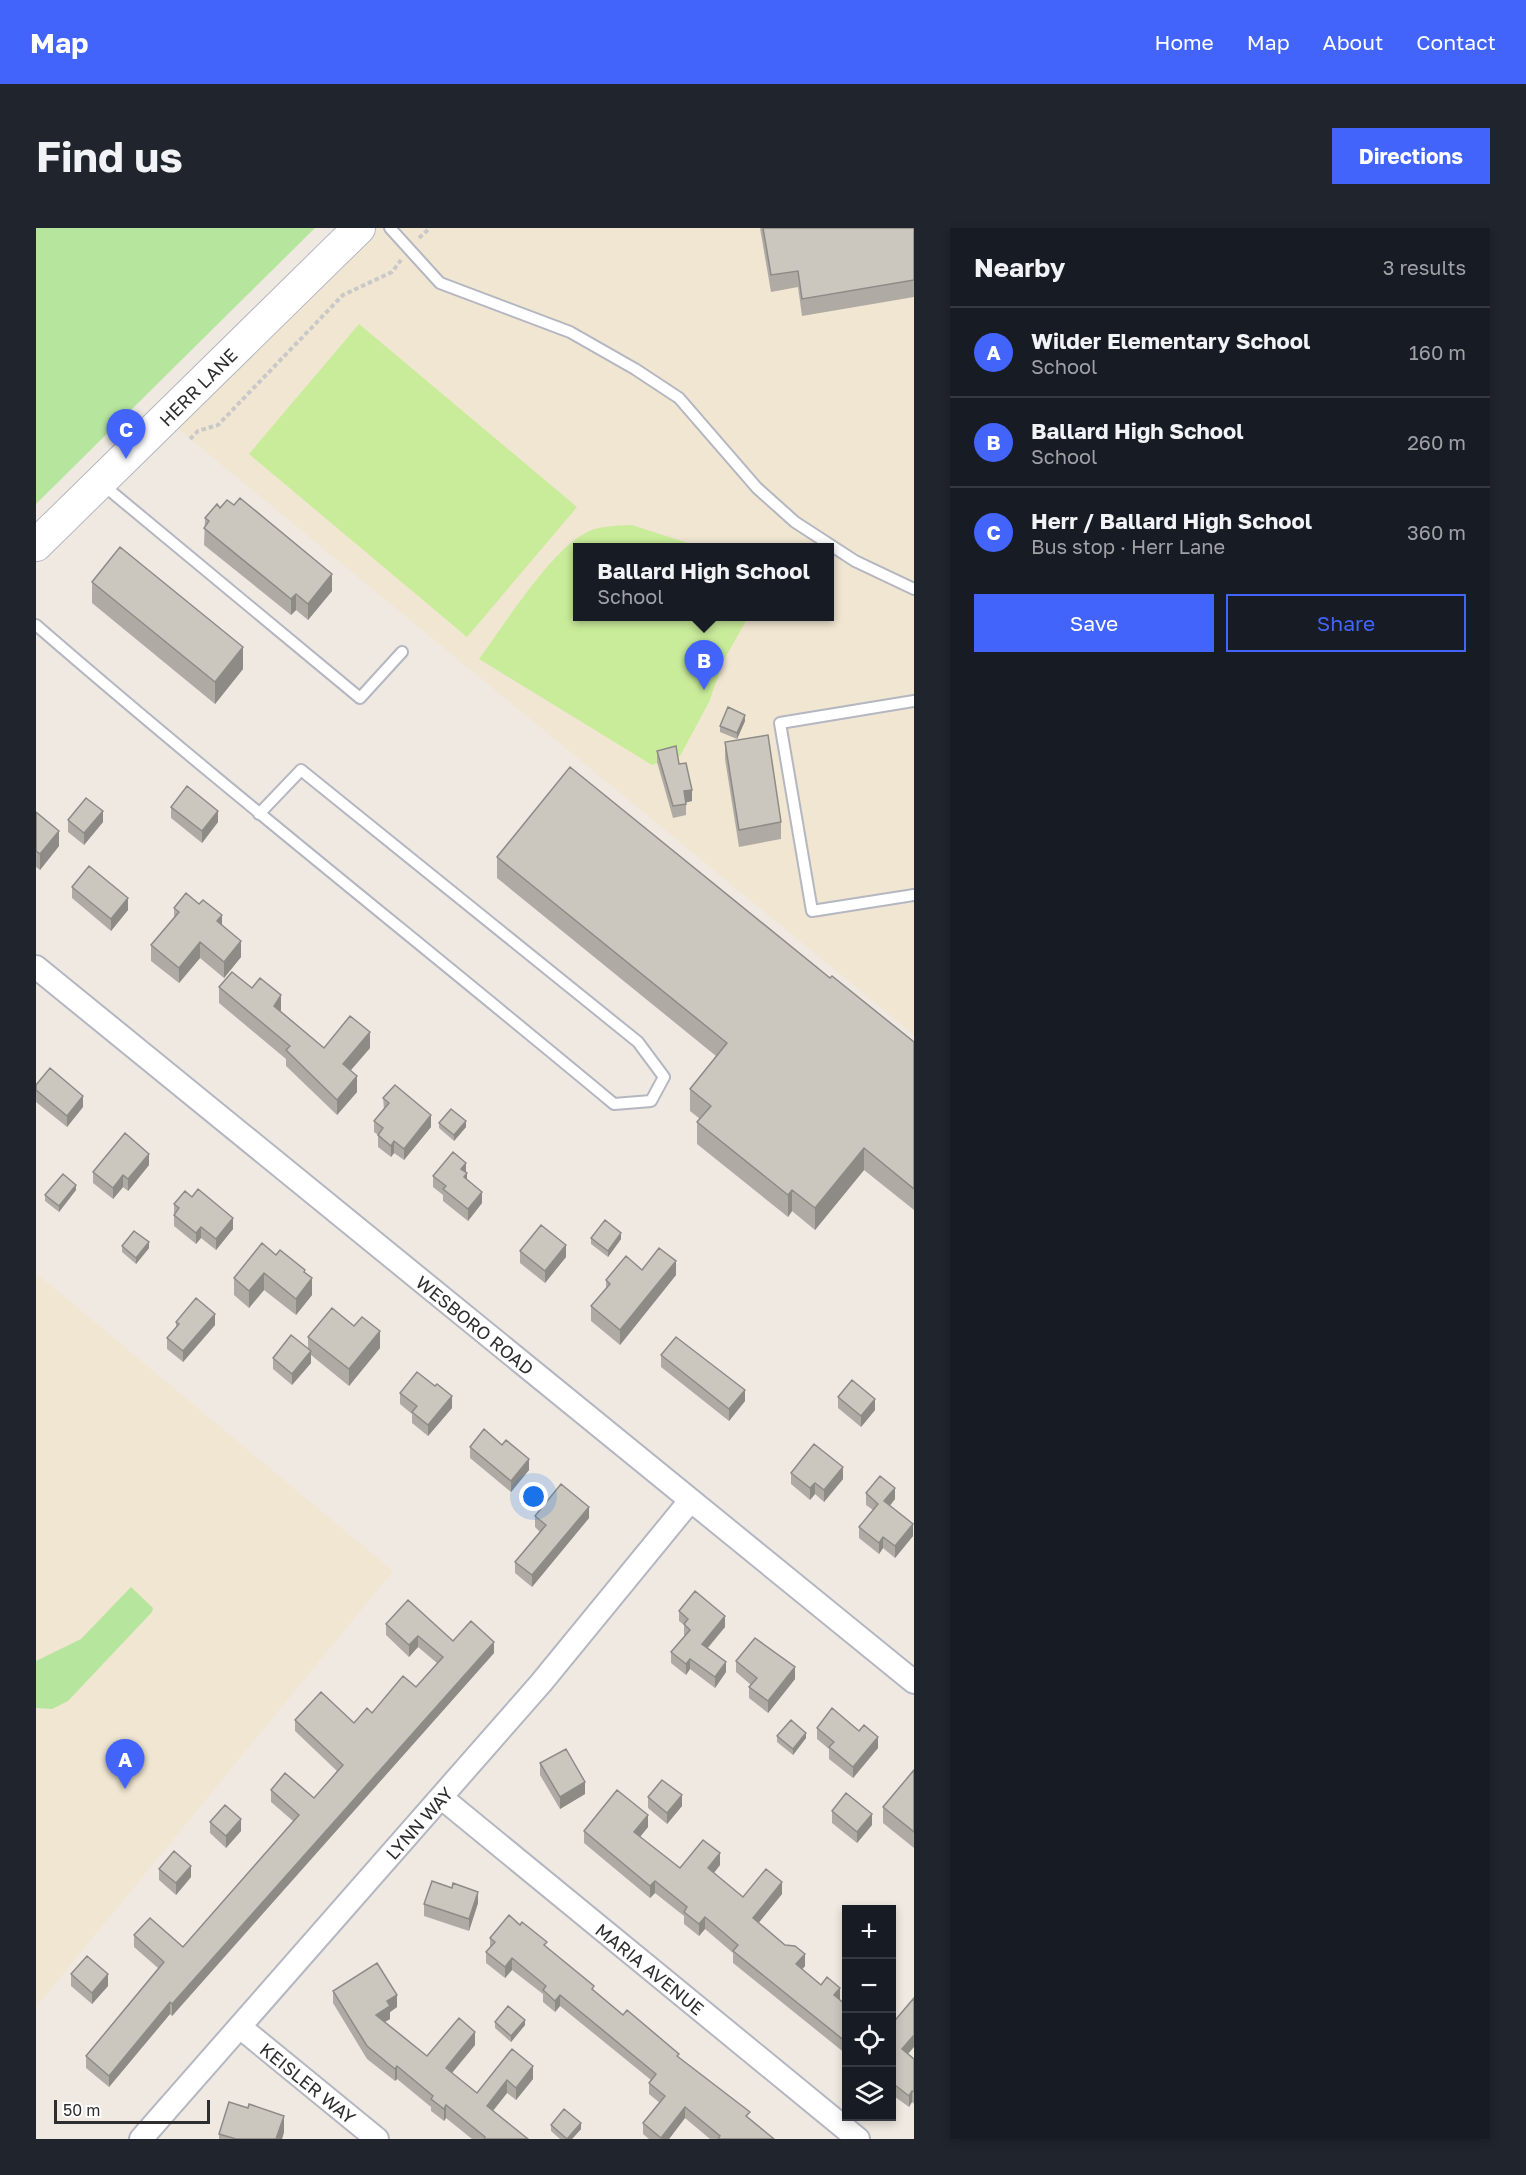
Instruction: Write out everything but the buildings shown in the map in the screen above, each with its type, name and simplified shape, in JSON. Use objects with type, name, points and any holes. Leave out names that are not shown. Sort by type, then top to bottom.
[{"type":"main road","name":"HERR LANE","points":[[36,545],[102,484],[359,228]]},
{"type":"street","name":"WESBORO ROAD","points":[[36,968],[914,1682]]},
{"type":"street","name":"LYNN WAY","points":[[141,2139],[548,1675],[690,1501]]},
{"type":"street","name":"MARIA AVENUE","points":[[442,1798],[858,2139]]},
{"type":"street","name":"KEISLER WAY","points":[[240,2027],[377,2139]]},
{"type":"lane","points":[[390,228],[440,283],[570,332],[635,369],[679,398],[758,488],[795,522],[827,543]]},
{"type":"lane","points":[[102,484],[360,698],[402,652]]},
{"type":"lane","points":[[834,547],[855,561],[914,589]]},
{"type":"lane","points":[[36,625],[259,814],[423,945],[614,1104],[651,1101],[664,1077],[638,1042],[301,770],[259,814]]},
{"type":"lane","points":[[914,701],[780,723],[812,911],[914,895]]},
{"type":"path","points":[[190,439],[198,431],[218,424],[342,295],[392,272],[408,250],[430,228]]},
{"type":"shaded area","points":[[362,228],[914,228],[914,1035],[166,419]]},
{"type":"shaded area","points":[[36,1273],[393,1571],[36,2007]]},
{"type":"green space","points":[[36,228],[315,228],[36,504]]},
{"type":"green space","points":[[359,324],[577,507],[467,637],[249,454]]},
{"type":"green space","points":[[632,525],[688,543],[573,543],[573,621],[746,621],[724,660],[709,702],[680,756],[652,765],[479,659],[527,592],[555,558],[582,535],[594,529]]},
{"type":"green space","points":[[131,1587],[153,1608],[152,1612],[68,1701],[52,1709],[36,1708],[36,1661],[81,1639]]},
{"type":"place","name":"Herr / Ballard High School","points":[[126,459]]},
{"type":"place","name":"Ballard High School","points":[[704,690]]},
{"type":"place","name":"Wilder Elementary School","points":[[125,1789]]}]
